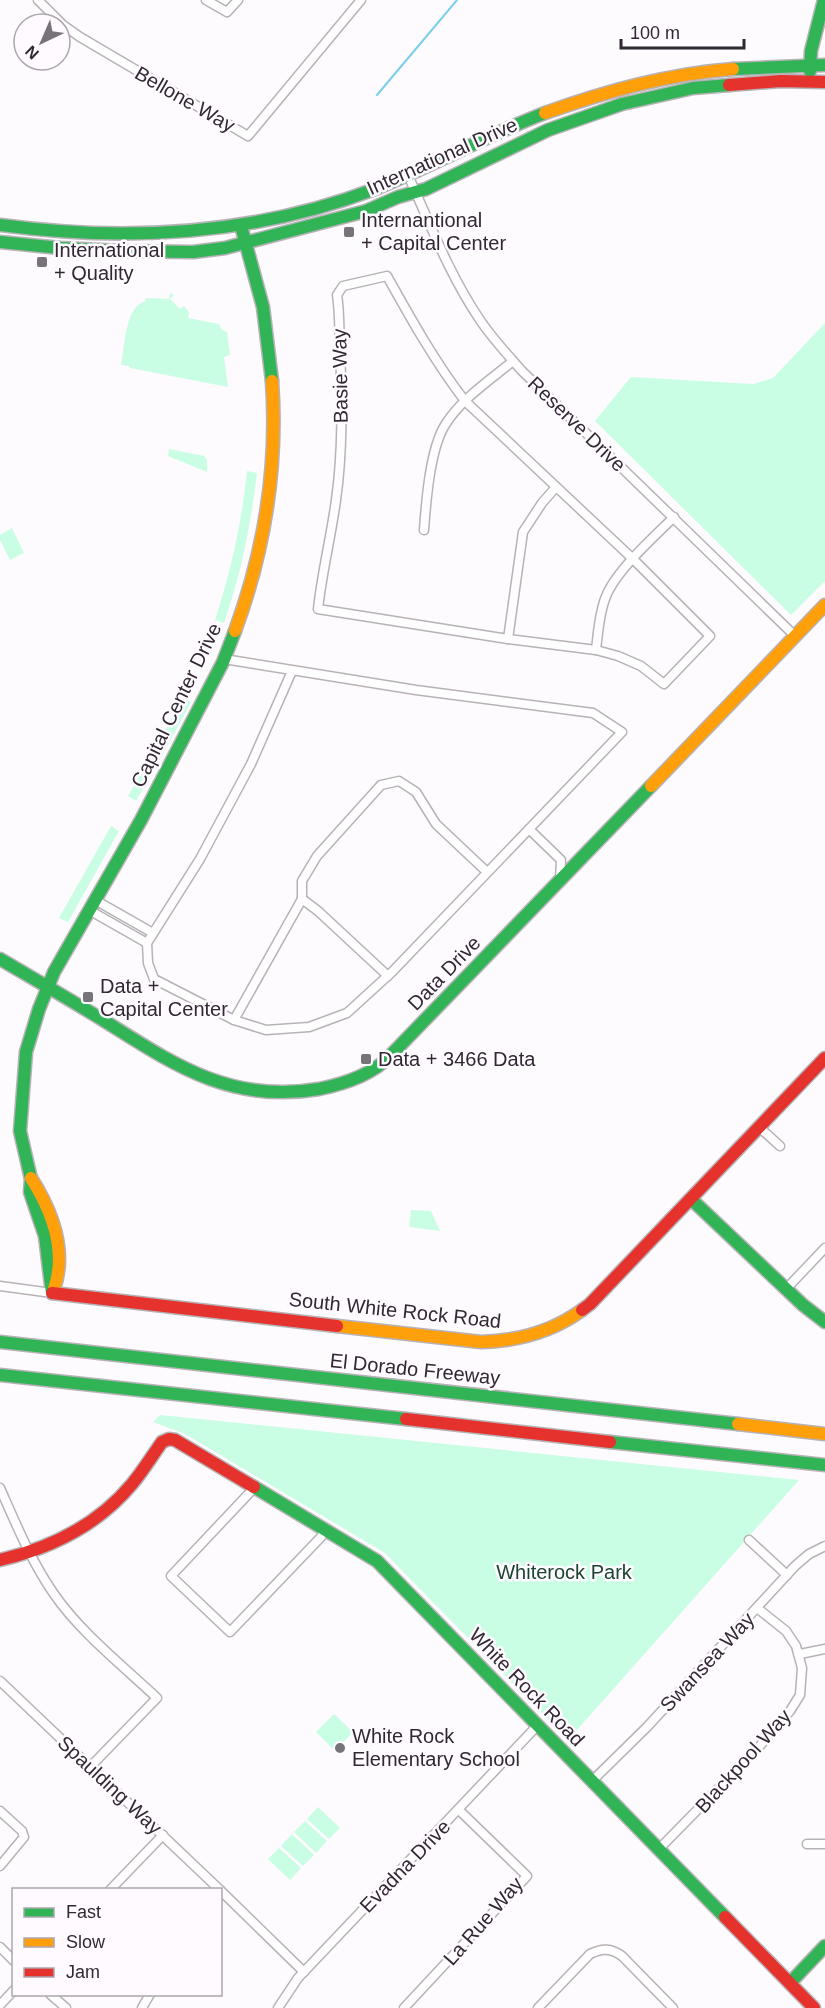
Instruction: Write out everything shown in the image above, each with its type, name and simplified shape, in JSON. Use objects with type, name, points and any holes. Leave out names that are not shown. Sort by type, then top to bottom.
[{"type":"main road","points":[[809,81],[813,44],[824,0]]},
{"type":"main road","name":"International Drive","points":[[0,225],[29,230],[102,234],[144,234],[241,226],[289,216],[357,196],[498,133],[615,90],[656,80],[723,70],[825,65]]},
{"type":"main road","name":"International Drive","points":[[0,242],[103,252],[190,252],[231,248],[246,242],[366,211],[426,189],[548,130],[622,104],[693,88],[781,81],[825,82]]},
{"type":"main road","name":"Capital Center Drive","points":[[52,1293],[45,1236],[30,1192],[31,1178],[20,1131],[26,1052],[48,986],[141,820],[224,659],[247,597],[258,557],[269,495],[273,400],[268,338],[256,277],[241,226]]},
{"type":"main road","points":[[0,234],[69,242],[102,234]]},
{"type":"main road","name":"Data Drive","points":[[0,960],[48,986],[178,1066],[224,1084],[268,1092],[332,1087],[360,1076],[384,1061],[444,1003],[825,605]]},
{"type":"main road","name":"South White Rock Road","points":[[52,1293],[481,1342],[507,1341],[539,1334],[572,1318],[604,1291],[825,1058]]},
{"type":"main road","points":[[691,1199],[803,1305],[825,1322]]},
{"type":"main road","name":"El Dorado Freeway","points":[[0,1342],[825,1434]]},
{"type":"main road","points":[[0,1375],[825,1465]]},
{"type":"main road","name":"White Rock Road","points":[[29,1553],[73,1533],[101,1514],[127,1491],[162,1442],[169,1439],[175,1440],[377,1561],[814,2008]]},
{"type":"main road","points":[[0,1560],[29,1553]]},
{"type":"main road","points":[[790,1983],[825,1946]]},
{"type":"street","name":"Bellone Way","points":[[38,0],[63,26],[248,136],[361,0]]},
{"type":"street","points":[[206,0],[227,12],[238,0]]},
{"type":"street","name":"Reserve Drive","points":[[408,175],[467,298],[493,338],[513,361],[795,636]]},
{"type":"street","name":"Basie Way","points":[[387,276],[430,351],[465,401],[633,559],[710,636],[664,684],[641,666],[596,650],[508,639],[318,609],[339,468],[342,392],[340,310],[337,295],[343,286],[387,276]]},
{"type":"street","points":[[424,530],[436,449],[446,424],[465,401],[513,361]]},
{"type":"street","points":[[508,639],[523,532],[542,503],[556,487]]},
{"type":"street","points":[[596,650],[605,597],[615,580],[633,559],[674,517]]},
{"type":"street","points":[[224,659],[416,690],[592,713],[622,732],[388,976],[347,1013],[309,1027],[266,1030],[234,1020],[154,979],[148,963],[147,943],[200,859],[251,764],[292,671]]},
{"type":"street","points":[[234,1020],[302,899],[302,881],[317,856],[381,785],[399,782],[416,792],[436,824],[487,872]]},
{"type":"street","points":[[529,829],[561,860],[560,880]]},
{"type":"street","points":[[302,899],[388,976]]},
{"type":"street","points":[[92,905],[153,933]]},
{"type":"street","points":[[92,905],[147,943]]},
{"type":"street","points":[[759,1127],[780,1146]]},
{"type":"street","points":[[787,1288],[825,1248]]},
{"type":"street","points":[[0,1286],[52,1293]]},
{"type":"street","points":[[255,1487],[171,1576],[230,1632],[321,1538],[325,1530]]},
{"type":"street","points":[[0,1488],[29,1553],[65,1609],[157,1698],[90,1767]]},
{"type":"street","points":[[749,1540],[787,1575]]},
{"type":"street","name":"Swansea Way","points":[[592,1781],[646,1727],[787,1575],[802,1560],[825,1546]]},
{"type":"street","points":[[757,1608],[786,1631],[800,1654],[825,1649]]},
{"type":"street","name":"Blackpool Way","points":[[659,1849],[729,1779],[790,1711],[800,1695],[802,1668],[800,1654]]},
{"type":"street","name":"Spaulding Way","points":[[0,1681],[218,1888]]},
{"type":"street","name":"Evadna Drive","points":[[278,2008],[298,1978],[537,1726]]},
{"type":"street","name":"La Rue Way","points":[[404,2008],[527,1876],[459,1810]]},
{"type":"street","points":[[0,1811],[22,1831],[24,1837],[0,1866]]},
{"type":"street","points":[[112,1888],[163,1835]]},
{"type":"street","points":[[807,1844],[825,1844]]},
{"type":"street","name":"Spaulding Way","points":[[222,1892],[304,1972]]},
{"type":"street","points":[[0,1947],[12,1959]]},
{"type":"street","points":[[538,2008],[590,1954],[607,1949],[622,1956],[673,2008]]},
{"type":"street","points":[[0,2005],[12,1992]]},
{"type":"street","points":[[51,1996],[66,2008]]},
{"type":"green space","points":[[170,293],[174,295],[170,299],[180,309],[184,306],[189,312],[188,318],[219,324],[222,330],[227,332],[230,355],[224,357],[228,387],[121,365],[127,327],[134,310],[146,301],[145,298],[169,299]]},
{"type":"green space","points":[[825,323],[825,581],[791,615],[595,421],[631,377],[753,384],[773,378]]},
{"type":"green space","points":[[169,449],[204,456],[207,460],[207,472],[168,456]]},
{"type":"green space","points":[[247,471],[257,473],[252,511],[245,549],[224,623],[215,620],[235,546]]},
{"type":"green space","points":[[12,528],[24,553],[10,560],[0,540],[0,535]]},
{"type":"green space","points":[[182,698],[191,702],[170,741],[162,736]]},
{"type":"green space","points":[[161,738],[169,743],[136,801],[128,796]]},
{"type":"green space","points":[[111,826],[119,831],[68,922],[59,918]]},
{"type":"green space","points":[[411,1210],[431,1211],[440,1231],[409,1227]]},
{"type":"green space","name":"Whiterock Park","points":[[160,1415],[799,1480],[568,1740],[385,1553],[185,1434],[153,1422]]},
{"type":"green space","points":[[334,1714],[353,1732],[335,1751],[316,1732]]},
{"type":"green space","points":[[318,1807],[340,1828],[329,1839],[307,1819]]},
{"type":"green space","points":[[305,1821],[327,1841],[316,1853],[294,1832]]},
{"type":"green space","points":[[292,1834],[314,1855],[303,1866],[281,1846]]},
{"type":"green space","points":[[279,1848],[301,1868],[290,1880],[268,1859]]},
{"type":"waterway","points":[[377,95],[457,0]]},
{"type":"traffic: fast","points":[[810,71],[811,51],[824,0]]},
{"type":"traffic: fast","points":[[733,69],[825,65]]},
{"type":"traffic: fast","points":[[0,242],[120,251],[193,252],[225,248],[366,211],[398,197],[426,189],[548,130],[622,104],[693,88],[729,85]]},
{"type":"traffic: fast","points":[[0,225],[95,233],[143,233],[190,231],[284,216],[375,189],[545,113]]},
{"type":"traffic: fast","points":[[241,226],[263,307],[272,381]]},
{"type":"traffic: fast","points":[[52,1293],[45,1236],[30,1192],[31,1179],[20,1131],[26,1052],[39,1009],[54,972],[141,820],[223,662],[235,631]]},
{"type":"traffic: fast","points":[[0,959],[154,1051],[204,1077],[258,1091],[287,1092],[319,1089],[338,1084],[366,1074],[389,1057],[651,786]]},
{"type":"traffic: fast","points":[[691,1199],[803,1305],[825,1322]]},
{"type":"traffic: fast","points":[[0,1342],[738,1424]]},
{"type":"traffic: fast","points":[[0,1375],[406,1419]]},
{"type":"traffic: fast","points":[[610,1442],[825,1465]]},
{"type":"traffic: fast","points":[[254,1487],[377,1561],[725,1917]]},
{"type":"traffic: fast","points":[[790,1983],[825,1946]]},
{"type":"traffic: slow","points":[[545,113],[661,79],[733,69]]},
{"type":"traffic: slow","points":[[235,631],[254,571],[267,508],[273,445],[272,381]]},
{"type":"traffic: slow","points":[[651,786],[825,605]]},
{"type":"traffic: slow","points":[[31,1178],[51,1218],[58,1246],[58,1275],[54,1289]]},
{"type":"traffic: slow","points":[[337,1326],[481,1342],[508,1340],[547,1330],[582,1310]]},
{"type":"traffic: slow","points":[[738,1424],[825,1434]]},
{"type":"traffic: jam","points":[[729,85],[781,81],[825,82]]},
{"type":"traffic: jam","points":[[582,1310],[825,1058]]},
{"type":"traffic: jam","points":[[52,1293],[337,1326]]},
{"type":"traffic: jam","points":[[406,1419],[610,1442]]},
{"type":"traffic: jam","points":[[0,1560],[37,1549],[89,1523],[119,1499],[162,1442],[169,1439],[175,1440],[254,1487]]},
{"type":"traffic: jam","points":[[725,1917],[814,2008]]},
{"type":"place","name":"Internantional + Capital Center","points":[[349,232]]},
{"type":"place","name":"International + Quality","points":[[42,262]]},
{"type":"place","name":"Data + Capital Center","points":[[88,997]]},
{"type":"place","name":"Data + 3466 Data","points":[[366,1059]]},
{"type":"place","name":"White Rock Elementary School","points":[[340,1748]]}]
